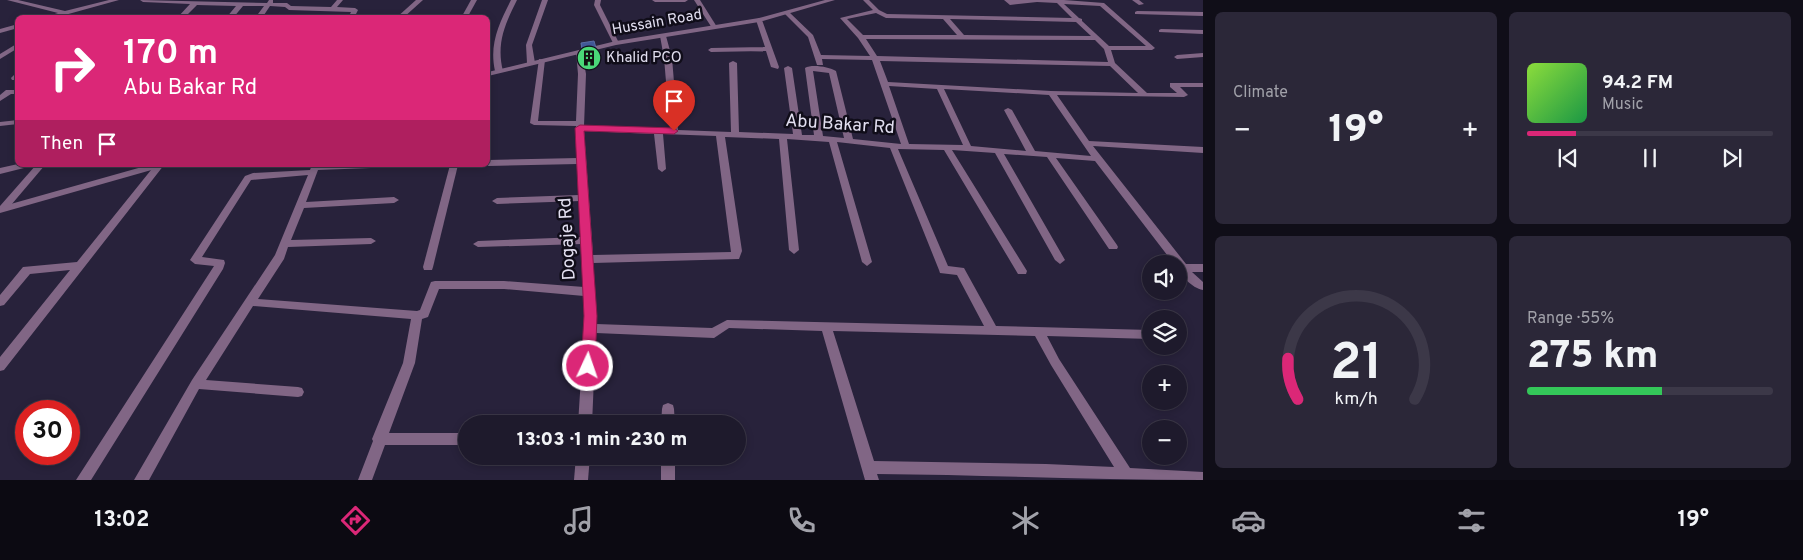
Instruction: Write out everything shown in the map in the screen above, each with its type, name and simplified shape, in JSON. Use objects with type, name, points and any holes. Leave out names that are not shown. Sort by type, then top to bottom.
[{"type":"street","points":[[10,0],[62,12]]},
{"type":"street","points":[[54,15],[116,0]]},
{"type":"street","points":[[143,0],[194,4],[269,2],[287,5],[289,8],[355,10],[352,15]]},
{"type":"street","points":[[287,5],[293,0]]},
{"type":"street","points":[[333,9],[340,0]]},
{"type":"street","points":[[402,15],[420,0]]},
{"type":"street","points":[[466,15],[474,0]]},
{"type":"street","points":[[499,71],[495,60],[498,33],[514,0]]},
{"type":"street","points":[[530,63],[529,45],[545,0]]},
{"type":"street","points":[[598,0],[597,6],[616,43]]},
{"type":"street","points":[[655,0],[684,0]]},
{"type":"street","points":[[697,0],[714,27]]},
{"type":"street","name":"Hussain Road","points":[[490,73],[616,43],[759,20],[832,0]]},
{"type":"street","points":[[866,0],[877,11],[886,16],[1080,20]]},
{"type":"street","points":[[1007,0],[1010,4],[1021,4],[1019,1],[1099,2],[1152,48],[1107,48]]},
{"type":"street","points":[[1135,0],[1141,4]]},
{"type":"street","points":[[260,15],[269,2]]},
{"type":"street","points":[[232,15],[242,3]]},
{"type":"street","points":[[1060,3],[1080,20],[1107,48],[1112,64],[1144,95]]},
{"type":"street","points":[[183,15],[194,4]]},
{"type":"street","points":[[308,15],[311,8]]},
{"type":"street","points":[[877,11],[844,18],[860,36],[877,62],[906,146]]},
{"type":"street","points":[[787,13],[810,36],[823,69]]},
{"type":"street","points":[[1137,13],[1203,14]]},
{"type":"street","points":[[946,17],[961,36]]},
{"type":"street","points":[[759,20],[775,67]]},
{"type":"street","points":[[0,26],[14,27]]},
{"type":"street","points":[[0,31],[14,27]]},
{"type":"street","points":[[1161,31],[1203,32]]},
{"type":"street","points":[[663,36],[668,58],[674,131]]},
{"type":"street","points":[[860,36],[1096,38]]},
{"type":"street","points":[[0,57],[15,47]]},
{"type":"street","points":[[711,50],[769,50]]},
{"type":"street","name":"Dogaje Rd","points":[[579,52],[582,74],[580,126],[590,292],[586,415]]},
{"type":"street","points":[[1177,57],[1203,55]]},
{"type":"street","points":[[818,58],[1112,64]]},
{"type":"street","name":"Abu Bakar Rd","points":[[541,60],[534,123],[819,138],[893,146],[968,148],[1098,159]]},
{"type":"street","points":[[733,63],[735,134]]},
{"type":"street","points":[[788,68],[798,137]]},
{"type":"street","points":[[819,138],[808,70],[823,69],[833,72],[849,140]]},
{"type":"street","points":[[885,84],[1051,93],[1144,95],[1184,95],[1173,85],[1203,85]]},
{"type":"street","points":[[940,88],[968,148]]},
{"type":"street","points":[[0,92],[13,92]]},
{"type":"street","points":[[0,99],[13,92]]},
{"type":"street","points":[[1051,93],[1098,159],[1173,255]]},
{"type":"street","points":[[1008,110],[1030,152]]},
{"type":"street","points":[[0,124],[15,122]]},
{"type":"street","points":[[658,130],[662,169]]},
{"type":"street","points":[[588,259],[735,256],[736,251],[720,134]]},
{"type":"street","points":[[783,136],[794,250]]},
{"type":"street","points":[[832,139],[867,262]]},
{"type":"street","points":[[1087,144],[1203,150]]},
{"type":"street","points":[[893,146],[944,270],[960,271],[992,330]]},
{"type":"street","points":[[946,147],[1022,271]]},
{"type":"street","points":[[998,150],[1060,260]]},
{"type":"street","points":[[1049,154],[1113,247]]},
{"type":"street","points":[[490,163],[582,160]]},
{"type":"street","points":[[0,171],[17,167]]},
{"type":"street","points":[[2,210],[39,167]]},
{"type":"street","points":[[2,210],[153,167]]},
{"type":"street","points":[[0,366],[158,167]]},
{"type":"street","points":[[83,480],[219,266],[220,263],[195,260],[248,178],[251,176],[334,167]]},
{"type":"street","points":[[428,267],[453,167]]},
{"type":"street","points":[[141,480],[196,384],[280,256],[315,168]]},
{"type":"street","points":[[497,201],[584,198]]},
{"type":"street","points":[[300,205],[394,200]]},
{"type":"street","points":[[478,244],[587,240]]},
{"type":"street","points":[[285,244],[371,241]]},
{"type":"street","points":[[0,302],[27,270],[78,266]]},
{"type":"street","points":[[1187,268],[1203,268]]},
{"type":"street","points":[[1187,273],[1198,285],[1203,286]]},
{"type":"street","points":[[250,302],[417,315],[424,314],[435,285],[504,286],[590,292]]},
{"type":"street","points":[[365,480],[409,363],[417,315]]},
{"type":"street","points":[[590,328],[714,333],[727,324],[1142,334]]},
{"type":"street","points":[[826,326],[871,473],[1046,470],[1203,479]]},
{"type":"street","points":[[1039,332],[1055,362],[1126,475]]},
{"type":"street","points":[[196,384],[298,392]]},
{"type":"street","points":[[668,409],[668,415]]},
{"type":"street","points":[[379,439],[458,440]]},
{"type":"street","points":[[581,480],[582,465]]},
{"type":"street","points":[[668,465],[668,480]]},
{"type":"building","points":[[594,41],[598,55],[583,55],[581,43]]},
{"type":"place","name":"Khalid PCO","points":[[589,58]]},
{"type":"route","points":[[588,366],[590,316],[580,128],[674,131]]}]
